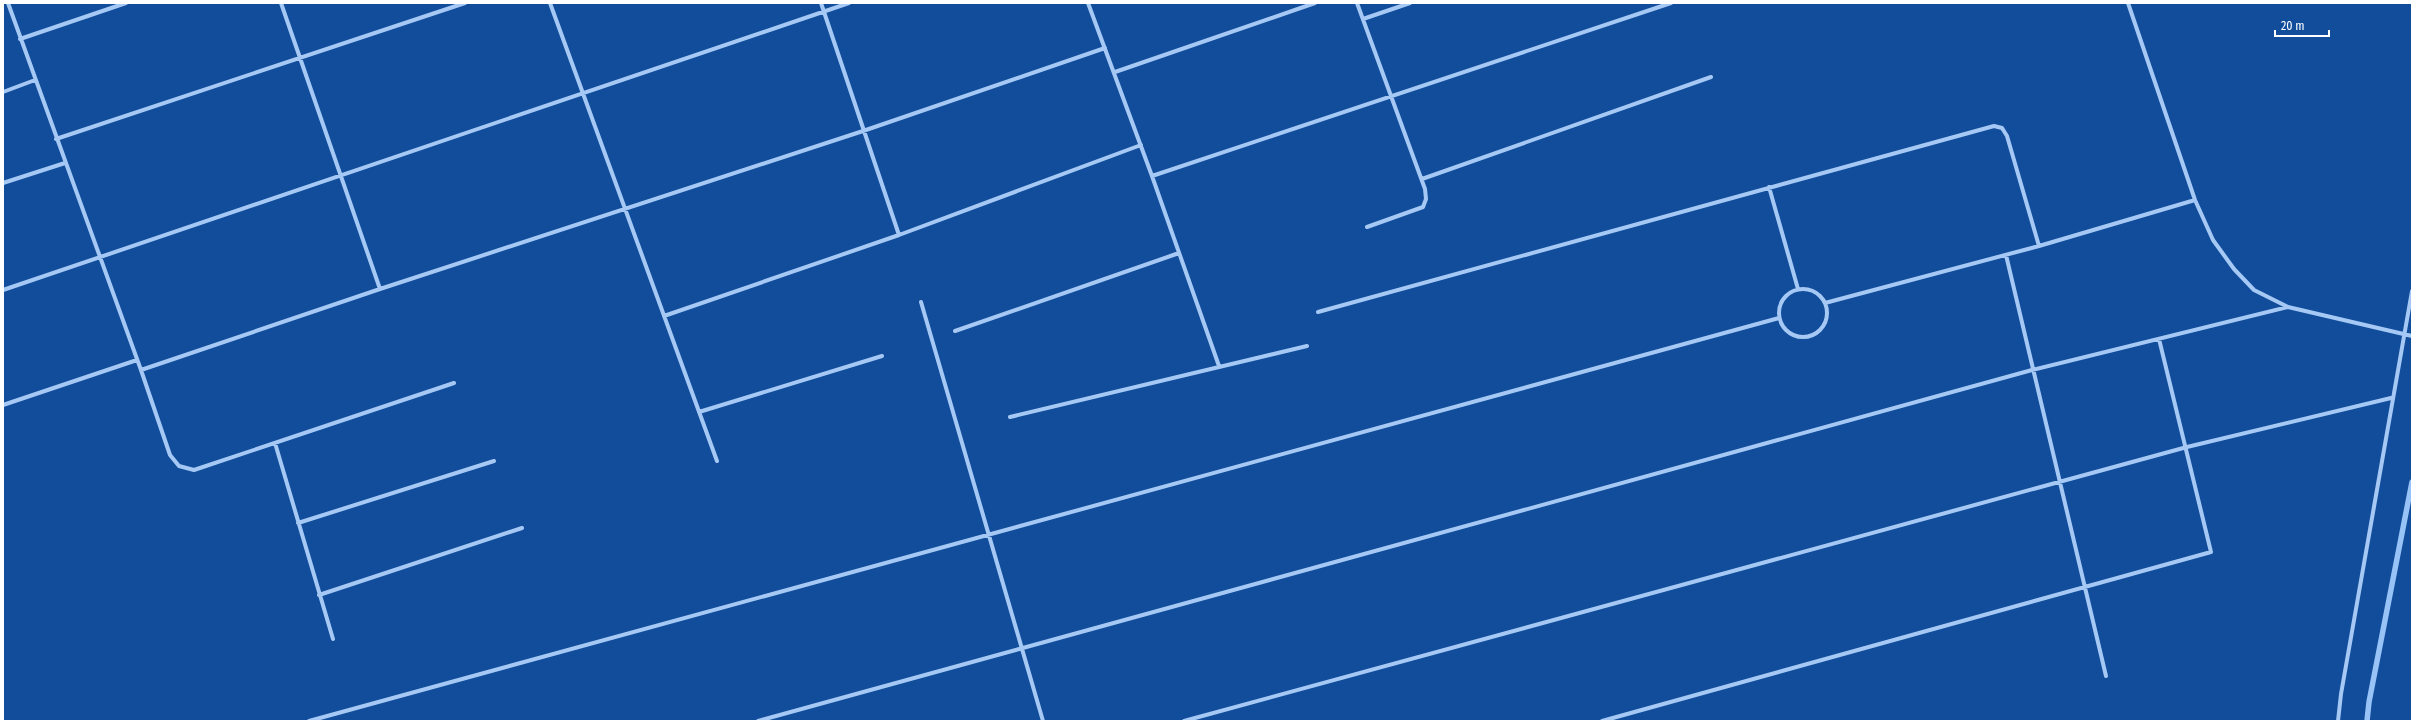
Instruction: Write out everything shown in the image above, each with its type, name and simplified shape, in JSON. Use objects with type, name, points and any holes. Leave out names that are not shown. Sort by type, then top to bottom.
[{"type":"street","points":[[8,3],[99,258],[141,370],[170,455],[178,466],[194,470],[454,382]]},
{"type":"street","points":[[20,39],[126,3]]},
{"type":"street","points":[[281,3],[380,289]]},
{"type":"street","points":[[56,139],[301,59],[465,3]]},
{"type":"street","points":[[550,3],[717,461]]},
{"type":"street","points":[[821,3],[899,235]]},
{"type":"street","points":[[3,290],[849,3]]},
{"type":"street","points":[[1088,3],[1115,72],[1219,366]]},
{"type":"street","points":[[1115,72],[1315,3]]},
{"type":"street","points":[[1358,3],[1422,179],[1426,199],[1423,207],[1367,228]]},
{"type":"street","points":[[1363,19],[1410,3]]},
{"type":"street","points":[[1152,176],[1392,98],[1671,3]]},
{"type":"street","points":[[2128,3],[2195,200],[2213,240],[2234,269],[2254,290],[2288,307],[2412,336]]},
{"type":"street","points":[[141,370],[380,289],[863,131],[1105,48]]},
{"type":"street","points":[[1422,179],[1711,77]]},
{"type":"street","points":[[3,92],[36,80]]},
{"type":"street","points":[[1318,312],[1994,126],[2002,128],[2007,136],[2039,246]]},
{"type":"street","points":[[664,316],[899,235],[1141,145]]},
{"type":"street","points":[[3,183],[65,163]]},
{"type":"street","points":[[1769,187],[1798,290]]},
{"type":"street","points":[[1825,303],[2039,246],[2195,200]]},
{"type":"street","points":[[955,331],[1179,253]]},
{"type":"street","points":[[2006,254],[2032,370],[2106,676]]},
{"type":"street","points":[[1798,290],[1813,292],[1825,303],[1826,319],[1817,333],[1810,336],[1794,336],[1787,331],[1779,318],[1781,303],[1791,292],[1798,290]]},
{"type":"street","points":[[2338,721],[2341,694],[2403,333],[2412,291]]},
{"type":"street","points":[[921,302],[1044,721]]},
{"type":"street","points":[[758,721],[2032,370],[2288,307]]},
{"type":"street","points":[[309,721],[1779,318]]},
{"type":"street","points":[[1602,721],[2211,552],[2160,339]]},
{"type":"street","points":[[1010,417],[1307,346]]},
{"type":"street","points":[[699,412],[882,356]]},
{"type":"street","points":[[3,405],[137,360]]},
{"type":"street","points":[[1184,721],[2187,447],[2392,398]]},
{"type":"street","points":[[275,443],[332,639]]},
{"type":"street","points":[[298,523],[494,460]]},
{"type":"street","points":[[319,595],[522,528]]},
{"type":"waterway","points":[[2367,721],[2369,702],[2412,482]]}]
